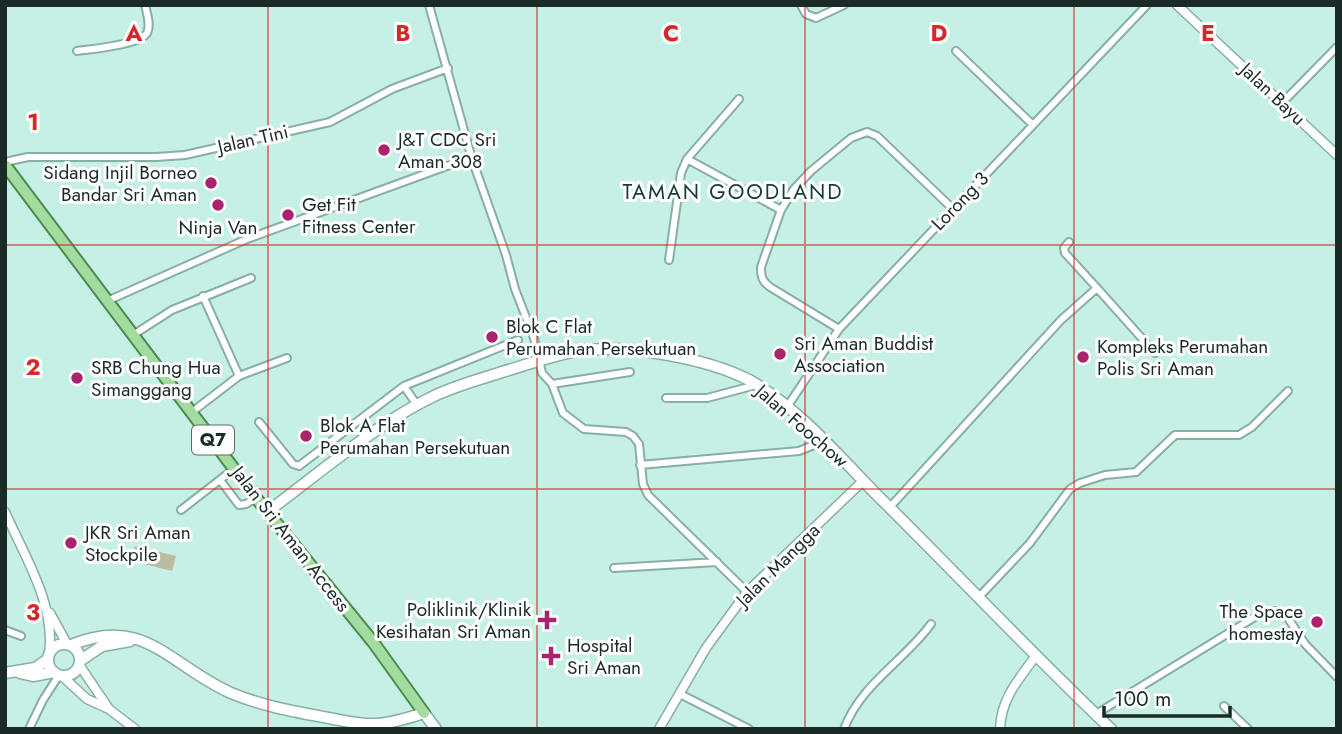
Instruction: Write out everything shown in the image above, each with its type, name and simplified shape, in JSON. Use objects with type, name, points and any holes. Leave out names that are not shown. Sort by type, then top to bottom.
[{"type":"main road","name":"Jalan Sri Aman Access","points":[[5,164],[256,498],[373,642],[424,713]]},
{"type":"main road","name":"Jalan Foochow","points":[[267,512],[382,427],[417,405],[459,386],[541,367],[579,351],[610,349],[693,360],[715,366],[756,385],[786,407],[820,444],[890,507],[1035,657],[1111,729]]},
{"type":"main road","points":[[10,673],[41,666],[58,645],[111,635],[145,642],[181,662],[207,681],[261,704],[374,725],[424,713]]},
{"type":"main road","points":[[10,673],[33,676],[73,674],[80,663],[109,643],[145,642]]},
{"type":"main road","points":[[69,644],[78,651],[80,663]]},
{"type":"main road","points":[[48,657],[59,675]]},
{"type":"main road","name":"Q7","points":[[424,713],[436,729]]},
{"type":"street","points":[[77,51],[143,37],[149,28],[145,5]]},
{"type":"street","points":[[429,5],[449,68],[472,159],[534,338],[541,367],[563,413],[584,429],[626,432],[633,436],[639,444],[643,484],[648,495],[747,592]]},
{"type":"street","points":[[801,5],[806,14],[816,18],[844,5]]},
{"type":"street","name":"Lorong 3","points":[[786,407],[839,329],[1147,5]]},
{"type":"street","name":"Jalan Bayu","points":[[1177,5],[1337,155]]},
{"type":"street","points":[[1283,102],[1337,47]]},
{"type":"street","points":[[956,51],[1033,125]]},
{"type":"street","name":"Jalan Tini","points":[[5,164],[28,157],[185,155],[330,122],[392,89],[449,68]]},
{"type":"street","points":[[668,260],[681,173],[687,159],[739,99]]},
{"type":"street","points":[[839,329],[763,281],[761,267],[781,210],[794,189],[811,171],[851,138],[863,132],[877,136],[953,209]]},
{"type":"street","points":[[107,301],[247,239],[472,159]]},
{"type":"street","points":[[687,159],[781,210]]},
{"type":"street","points":[[1069,242],[1065,253],[1155,353]]},
{"type":"street","points":[[134,335],[172,310],[251,278]]},
{"type":"street","points":[[890,507],[1061,320],[1097,288]]},
{"type":"street","points":[[203,296],[239,376]]},
{"type":"street","points":[[259,422],[293,464],[299,466],[404,386],[518,340]]},
{"type":"street","points":[[191,412],[239,376],[287,358]]},
{"type":"street","points":[[550,382],[630,372]]},
{"type":"street","points":[[666,398],[707,398],[756,385]]},
{"type":"street","points":[[404,386],[417,405]]},
{"type":"street","points":[[978,598],[1030,543],[1075,485],[1105,475],[1136,472],[1175,435],[1231,436],[1246,432],[1288,391]]},
{"type":"street","points":[[640,465],[806,449],[820,444]]},
{"type":"street","points":[[181,510],[235,468]]},
{"type":"street","points":[[220,480],[239,505],[256,498]]},
{"type":"street","name":"Jalan Mangga","points":[[659,729],[706,648],[747,592],[863,481]]},
{"type":"street","points":[[5,512],[46,607],[69,644]]},
{"type":"street","points":[[614,568],[717,562]]},
{"type":"street","points":[[46,607],[51,639],[48,657]]},
{"type":"street","points":[[1096,714],[1270,610],[1286,615],[1305,644],[1337,677]]},
{"type":"street","points":[[844,729],[862,696],[906,654],[931,624]]},
{"type":"street","points":[[5,630],[21,636]]},
{"type":"street","points":[[1000,729],[1003,705],[1008,694],[1035,657]]},
{"type":"street","points":[[80,663],[109,709]]},
{"type":"street","points":[[29,729],[59,675],[87,699],[109,709],[135,729]]},
{"type":"street","points":[[680,694],[749,729]]},
{"type":"street","points":[[1224,706],[1245,726]]},
{"type":"street","points":[[1233,729],[1245,726]]},
{"type":"green space","points":[[135,546],[176,556],[172,571],[131,561]]},
{"type":"place","name":"J&T CDC Sri Aman 308","points":[[384,150]]},
{"type":"place","name":"Sidang Injil Borneo Bandar Sri Aman","points":[[211,183]]},
{"type":"place","name":"Ninja Van","points":[[218,205]]},
{"type":"place","name":"Get Fit Fitness Center","points":[[288,215]]},
{"type":"place","name":"Blok C Flat Perumahan Persekutuan","points":[[492,337]]},
{"type":"place","name":"Sri Aman Buddist Association","points":[[780,354]]},
{"type":"place","name":"Kompleks Perumahan Polis Sri Aman","points":[[1083,357]]},
{"type":"place","name":"SRB Chung Hua Simanggang","points":[[77,378]]},
{"type":"place","name":"Blok A Flat Perumahan Persekutuan","points":[[306,436]]},
{"type":"place","name":"JKR Sri Aman Stockpile","points":[[71,543]]},
{"type":"place","name":"Poliklinik/Klinik Kesihatan Sri Aman","points":[[547,620]]},
{"type":"place","name":"The Space homestay","points":[[1317,622]]},
{"type":"place","name":"Hospital Sri Aman","points":[[551,656]]},
{"type":"district","name":"TAMAN GOODLAND","points":[[733,192]]}]
